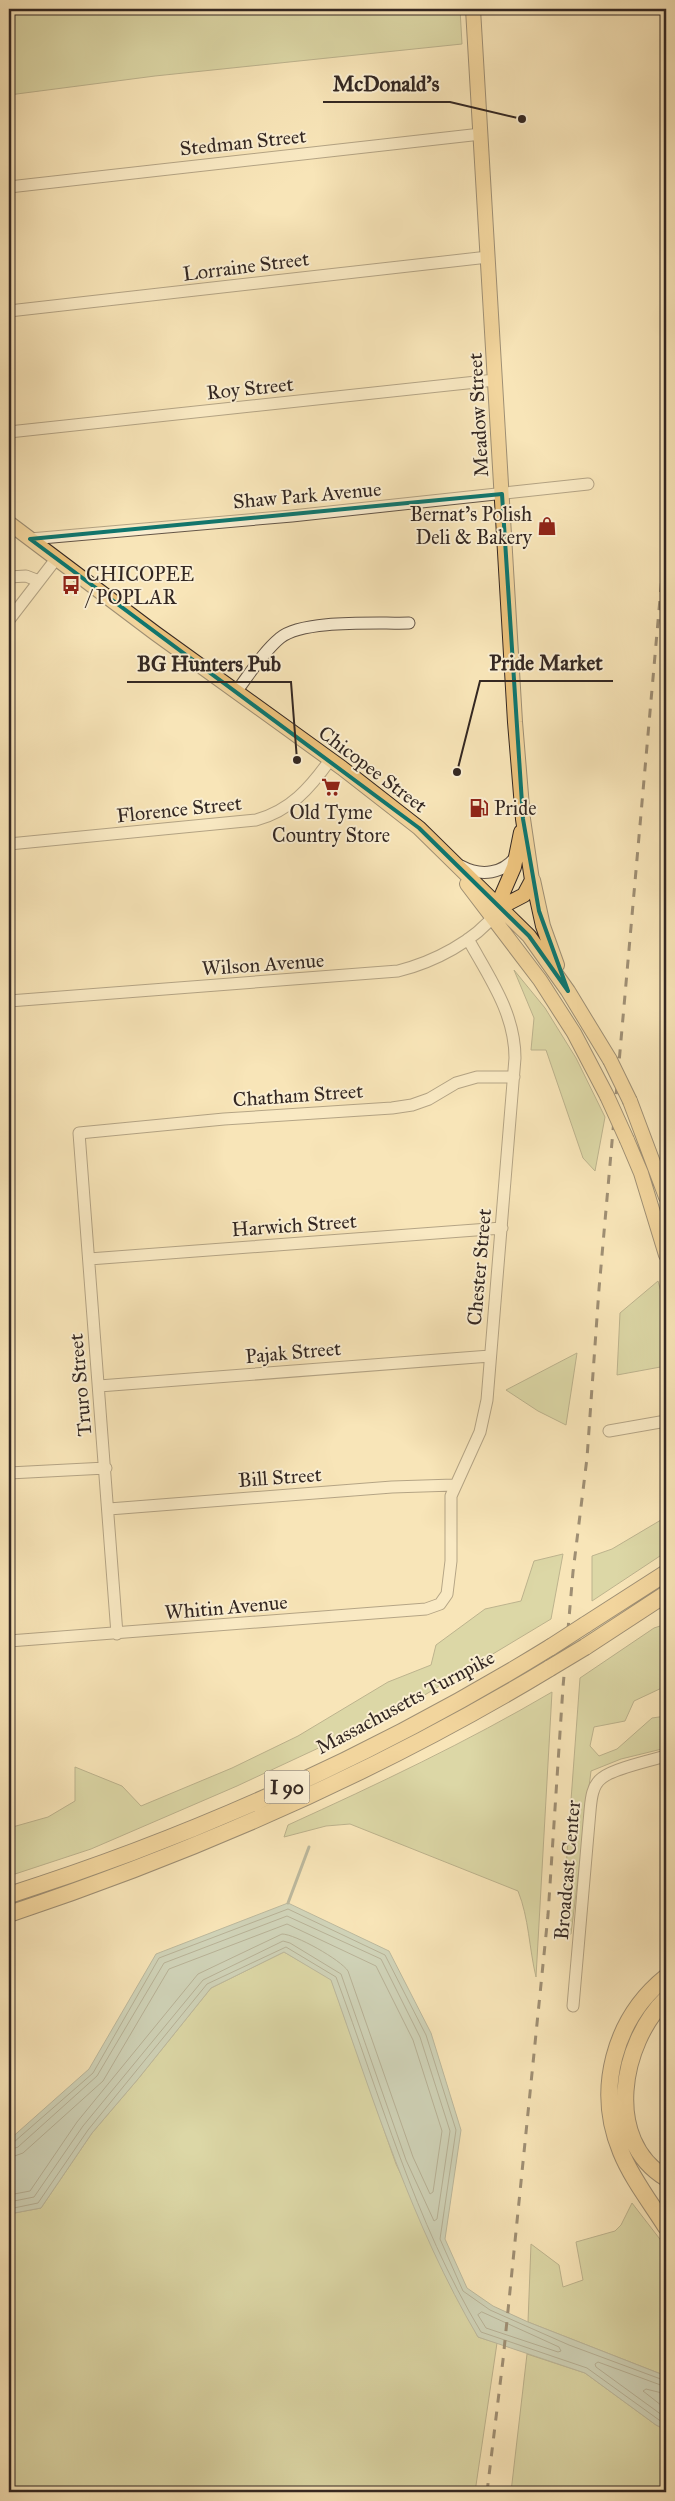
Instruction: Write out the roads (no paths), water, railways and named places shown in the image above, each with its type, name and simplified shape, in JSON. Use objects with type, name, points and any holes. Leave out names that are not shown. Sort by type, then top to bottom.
[{"type":"highway","name":"Massachusetts Turnpike","points":[[9,1895],[143,1847],[284,1788],[393,1736],[551,1647],[666,1572]]},
{"type":"highway","name":"Massachusetts Turnpike","points":[[9,1914],[84,1889],[181,1852],[309,1796],[432,1734],[550,1668],[666,1594]]},
{"type":"highway","points":[[666,1977],[641,2002],[625,2027],[613,2058],[609,2092],[612,2126],[621,2153],[666,2228]]},
{"type":"highway","points":[[666,1999],[647,2022],[639,2036],[628,2069],[625,2097],[629,2123],[638,2146],[653,2167],[666,2178]]},
{"type":"main road","name":"Meadow Street","points":[[473,9],[522,819],[532,873],[548,940],[568,991]]},
{"type":"main road","name":"Chicopee Street","points":[[9,523],[330,760],[403,816],[444,853],[497,913],[518,950],[558,1007],[590,1061],[641,1173],[666,1255]]},
{"type":"main road","name":"Meadow Street","points":[[497,913],[517,855],[522,819]]},
{"type":"main road","points":[[497,913],[528,891],[532,873]]},
{"type":"main road","name":"Chicopee Street","points":[[497,913],[528,936],[568,991],[610,1060],[630,1101],[666,1197]]},
{"type":"street","name":"Stedman Street","points":[[9,187],[481,134]]},
{"type":"street","name":"Lorraine Street","points":[[9,311],[488,257]]},
{"type":"street","name":"Roy Street","points":[[9,432],[496,380]]},
{"type":"street","name":"Shaw Park Avenue","points":[[30,539],[292,516],[588,484]]},
{"type":"street","points":[[9,620],[56,559]]},
{"type":"street","points":[[9,577],[26,576],[39,580]]},
{"type":"street","points":[[236,692],[278,639],[293,631],[327,625],[409,623]]},
{"type":"street","name":"Florence Street","points":[[9,844],[217,825],[262,818],[292,804],[312,784],[330,760]]},
{"type":"street","points":[[444,853],[459,865],[480,873],[499,870],[512,862],[517,855]]},
{"type":"street","name":"Wilson Avenue","points":[[9,1002],[387,973],[418,965],[468,939],[497,913]]},
{"type":"street","name":"Chester Street","points":[[443,1601],[447,1594],[450,1577],[450,1504],[454,1485],[482,1425],[502,1228],[514,1077],[514,1042],[510,1022],[498,994],[468,939]]},
{"type":"street","name":"Chatham Street","points":[[79,1133],[402,1106],[429,1099],[456,1083],[477,1077],[514,1077]]},
{"type":"street","name":"Truro Street","points":[[79,1133],[106,1468],[117,1634]]},
{"type":"street","name":"Harwich Street","points":[[89,1259],[502,1228]]},
{"type":"street","name":"Pajak Street","points":[[99,1386],[490,1356]]},
{"type":"street","points":[[609,1431],[666,1421]]},
{"type":"street","points":[[9,1472],[106,1468]]},
{"type":"street","name":"Bill Street","points":[[109,1509],[392,1487],[454,1485]]},
{"type":"street","name":"Whitin Avenue","points":[[9,1641],[117,1634],[426,1608],[437,1606],[443,1601]]},
{"type":"street","name":"Broadcast Center","points":[[573,2006],[590,1811],[594,1790],[598,1781],[607,1774],[666,1756]]},
{"type":"water","points":[[288,1903],[389,1951],[431,2033],[461,2130],[445,2239],[467,2288],[493,2306],[528,2322],[666,2376],[666,2430],[656,2425],[585,2373],[478,2337],[454,2294],[414,2207],[379,2117],[331,1980],[284,1952],[211,1988],[92,2133],[41,2208],[9,2214],[9,2140],[89,2069],[156,1954]]},
{"type":"waterway","points":[[288,1903],[309,1847]]},
{"type":"railway","points":[[487,2492],[503,2360],[548,1915],[563,1687],[573,1572],[587,1458],[599,1289],[666,531]]},
{"type":"place","name":"McDonald's","points":[[522,119]]},
{"type":"place","name":"Bernat's Polish Deli & Bakery","points":[[547,526]]},
{"type":"place","name":"CHICOPEE / POPLAR","points":[[71,585]]},
{"type":"place","name":"BG Hunters Pub","points":[[297,760]]},
{"type":"place","name":"Pride Market","points":[[457,772]]},
{"type":"place","name":"Old Tyme Country Store","points":[[331,787]]},
{"type":"place","name":"Pride","points":[[479,808]]}]
